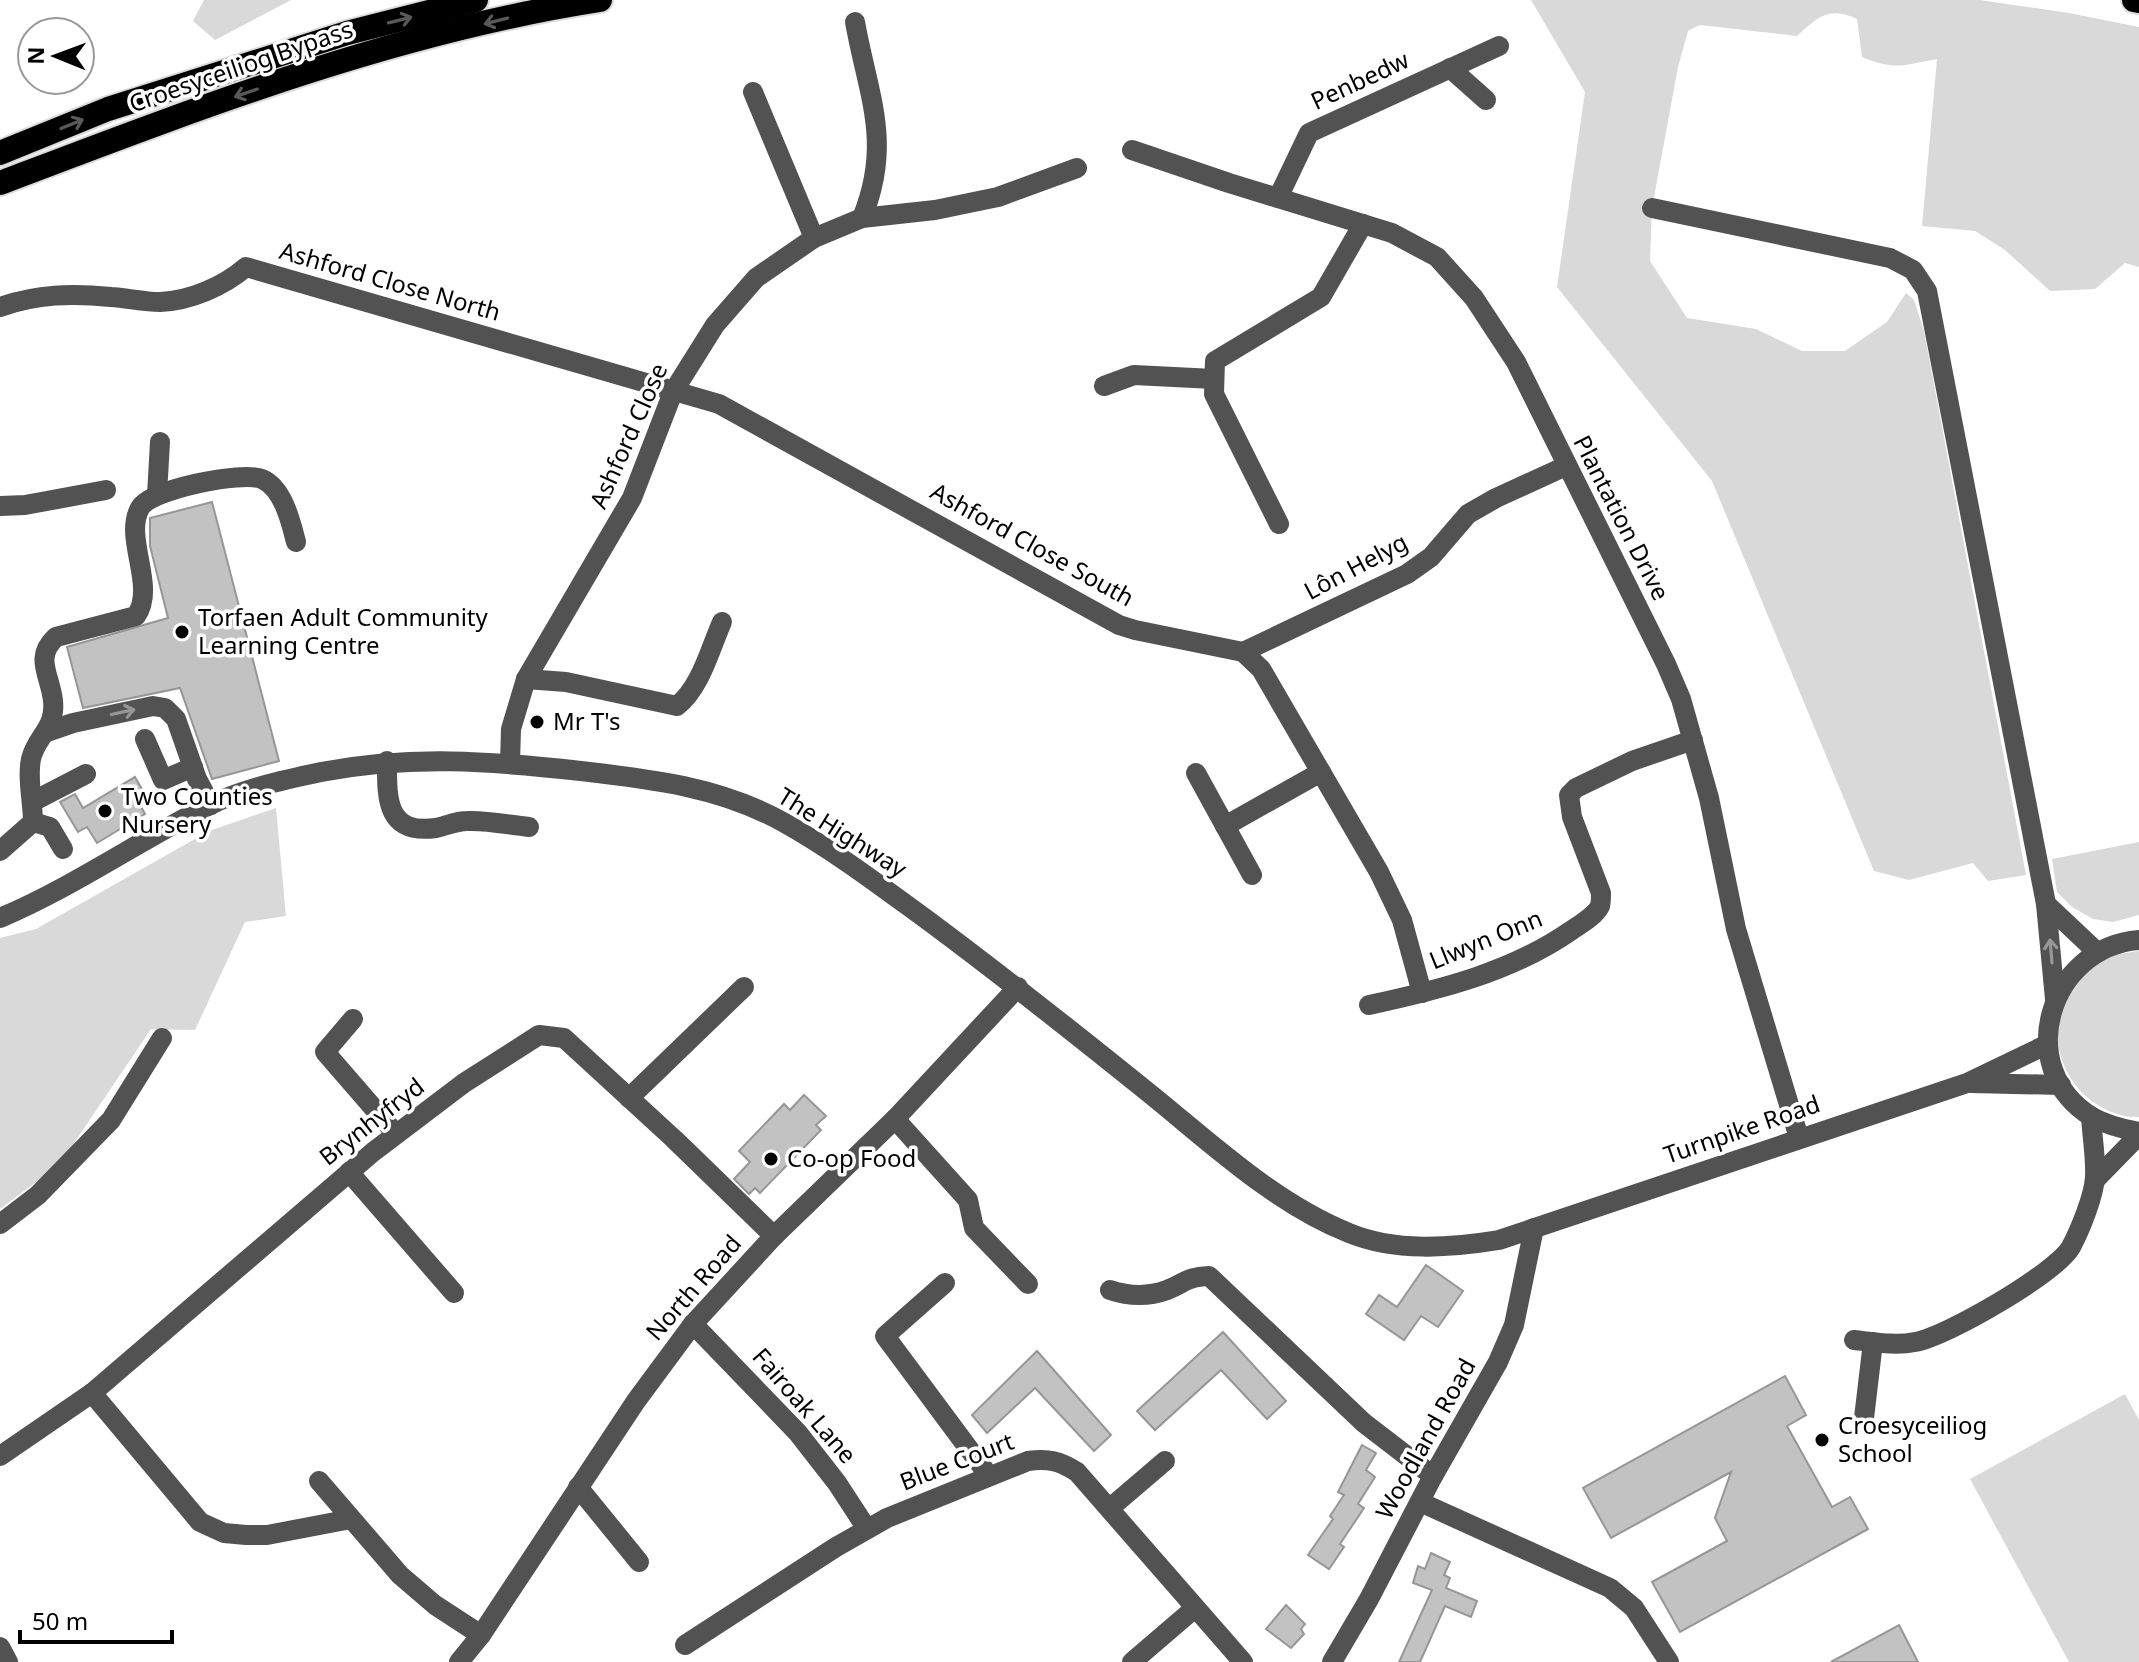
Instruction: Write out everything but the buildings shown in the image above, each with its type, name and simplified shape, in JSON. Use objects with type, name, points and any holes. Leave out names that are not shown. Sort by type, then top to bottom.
[{"type":"highway","name":"Croesyceiliog Bypass","points":[[0,153],[138,100],[347,33],[476,0]]},
{"type":"highway","name":"Croesyceiliog Bypass","points":[[0,183],[122,136],[345,59],[547,8],[600,0]]},
{"type":"street","points":[[855,22],[878,137],[871,192],[862,218]]},
{"type":"street","name":"Penbedw","points":[[1278,198],[1309,133],[1499,46]]},
{"type":"street","points":[[1450,68],[1486,100]]},
{"type":"street","points":[[753,92],[814,238]]},
{"type":"street","name":"Plantation Drive","points":[[1132,150],[1392,233],[1437,257],[1474,298],[1516,362],[1666,664],[1693,740],[1709,798],[1736,929],[1799,1138]]},
{"type":"street","name":"Ashford Close","points":[[510,763],[511,729],[526,679],[632,498],[673,392],[715,325],[756,278],[814,238],[862,218],[935,210],[998,197],[1077,168]]},
{"type":"street","points":[[1652,208],[1890,258],[1913,270],[1927,291],[2046,904],[2055,999]]},
{"type":"street","points":[[1279,524],[1214,394],[1215,361],[1321,297],[1363,224]]},
{"type":"street","name":"Ashford Close North","points":[[0,307],[40,296],[67,294],[162,302],[209,289],[230,280],[246,267],[673,392]]},
{"type":"street","points":[[1104,386],[1134,375],[1214,379]]},
{"type":"street","name":"Ashford Close South","points":[[673,392],[719,404],[750,419],[1119,625],[1243,652]]},
{"type":"street","points":[[157,495],[160,442]]},
{"type":"street","name":"Lôn Helyg","points":[[1243,652],[1407,574],[1431,557],[1468,514],[1566,466]]},
{"type":"street","points":[[63,849],[50,827],[33,812],[31,760],[53,719],[53,700],[43,659],[46,646],[56,637],[136,616],[142,607],[135,520],[141,506],[157,495],[174,489],[248,476],[264,480],[278,494],[296,542]]},
{"type":"street","points":[[0,506],[25,505],[106,490]]},
{"type":"street","points":[[526,679],[566,682],[677,706],[694,687],[722,622]]},
{"type":"street","points":[[1243,652],[1261,669],[1379,872],[1402,920],[1422,993]]},
{"type":"street","points":[[47,732],[153,706],[165,708],[176,719],[211,805]]},
{"type":"street","points":[[145,739],[163,780],[193,767]]},
{"type":"street","name":"Llwyn Onn","points":[[1369,1005],[1476,977],[1550,945],[1591,916],[1600,905],[1601,893],[1572,817],[1569,795],[1576,788],[1632,761],[1693,740]]},
{"type":"street","name":"The Highway","points":[[0,918],[47,898],[211,805],[256,787],[320,773],[387,761],[458,760],[510,763],[680,784],[729,797],[782,821],[839,857],[1018,987],[1269,1188],[1309,1214],[1351,1235],[1386,1243],[1462,1246],[1499,1240],[1534,1228]]},
{"type":"street","points":[[387,761],[387,796],[391,812],[401,821],[416,827],[436,828],[467,821],[529,827]]},
{"type":"street","points":[[1225,826],[1321,772]]},
{"type":"street","points":[[1196,773],[1252,875]]},
{"type":"street","points":[[0,851],[33,812],[86,774]]},
{"type":"street","points":[[2046,904],[2097,952]]},
{"type":"street","points":[[2138,939],[2097,952],[2073,972],[2055,999],[2049,1021],[2048,1044],[2061,1085],[2075,1102],[2091,1116],[2115,1128],[2139,1133]]},
{"type":"street","points":[[629,1098],[744,987]]},
{"type":"street","name":"North Road","points":[[459,1662],[481,1635],[636,1401],[693,1324],[774,1236],[895,1119],[1018,987]]},
{"type":"street","points":[[353,1019],[325,1052],[396,1134]]},
{"type":"street","name":"Brynhyfryd","points":[[0,1456],[92,1393],[396,1134],[464,1083],[539,1035],[564,1038],[774,1236]]},
{"type":"street","points":[[0,1224],[38,1195],[111,1120],[162,1038]]},
{"type":"street","name":"Turnpike Road","points":[[1534,1228],[1967,1083],[2048,1044]]},
{"type":"street","name":"Turnpike Road","points":[[1967,1083],[2061,1085]]},
{"type":"street","points":[[1864,1418],[1864,1341],[1907,1343],[1928,1339],[2051,1268],[2069,1250],[2081,1226],[2095,1180],[2091,1116]]},
{"type":"street","points":[[895,1119],[968,1200],[974,1228],[1028,1284]]},
{"type":"street","points":[[2095,1180],[2139,1133]]},
{"type":"street","points":[[349,1172],[454,1293]]},
{"type":"street","name":"Woodland Road","points":[[1332,1662],[1498,1362],[1514,1325],[1534,1228]]},
{"type":"street","points":[[1110,1290],[1127,1295],[1146,1294],[1168,1290],[1183,1280],[1209,1276],[1364,1423],[1433,1476]]},
{"type":"street","points":[[945,1283],[885,1336],[989,1476]]},
{"type":"street","name":"Fairoak Lane","points":[[693,1324],[798,1433],[837,1483],[867,1529]]},
{"type":"street","points":[[92,1393],[200,1522],[224,1533],[267,1535],[351,1519]]},
{"type":"street","name":"Blue Court","points":[[685,1645],[867,1529],[912,1505],[1028,1461],[1047,1458],[1077,1472],[1243,1662]]},
{"type":"street","points":[[1110,1508],[1165,1461]]},
{"type":"street","points":[[319,1481],[416,1590],[481,1635]]},
{"type":"street","points":[[578,1487],[639,1562]]},
{"type":"street","points":[[1420,1502],[1610,1588],[1634,1608],[1669,1662]]},
{"type":"street","points":[[1132,1662],[1195,1608]]},
{"type":"street","points":[[0,1647],[8,1662]]},
{"type":"shaded area","points":[[204,0],[291,0],[215,40],[193,21]]},
{"type":"shaded area","points":[[1531,0],[1980,0],[2139,27],[2139,267],[2125,263],[2095,289],[2050,291],[2005,250],[1975,231],[1922,226],[1937,59],[1892,65],[1862,57],[1857,19],[1847,15],[1824,16],[1797,36],[1700,25],[1688,31],[1678,67],[1652,208],[1650,261],[1687,318],[1756,329],[1802,351],[1845,351],[1887,322],[1906,293],[1914,300],[1924,331],[2026,875],[1988,881],[1973,863],[1909,880],[1874,871],[1712,481],[1557,287],[1585,92]]},
{"type":"shaded area","points":[[276,808],[286,916],[245,922],[195,1030],[151,1029],[60,1164],[0,1209],[0,938],[36,929],[209,831]]},
{"type":"shaded area","points":[[2139,842],[2139,915],[2113,922],[2093,919],[2072,907],[2057,892],[2052,859]]},
{"type":"shaded area","points":[[2139,951],[2139,1117],[2133,1117],[2103,1108],[2078,1088],[2067,1072],[2057,1034],[2065,995],[2076,979],[2103,959]]},
{"type":"shaded area","points":[[2125,1394],[2139,1420],[2139,1662],[2069,1662],[1970,1479]]},
{"type":"place","name":"Torfaen Adult Community Learning Centre","points":[[182,632]]},
{"type":"place","name":"Mr T's","points":[[537,722]]},
{"type":"place","name":"Two Counties Nursery","points":[[105,811]]},
{"type":"place","name":"Co-op Food","points":[[771,1159]]},
{"type":"place","name":"Croesyceiliog School","points":[[1822,1440]]}]
